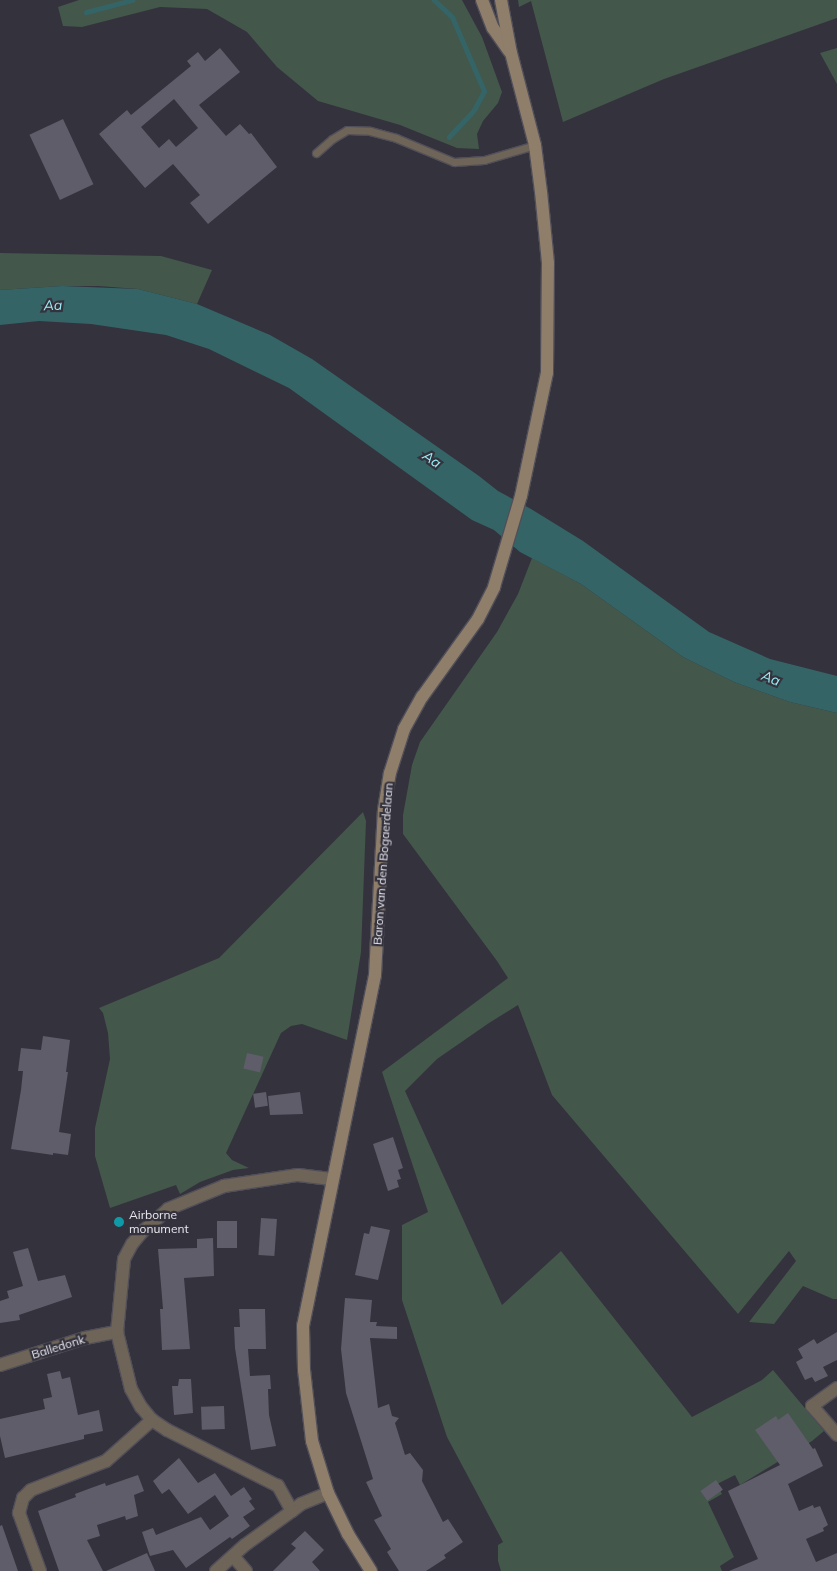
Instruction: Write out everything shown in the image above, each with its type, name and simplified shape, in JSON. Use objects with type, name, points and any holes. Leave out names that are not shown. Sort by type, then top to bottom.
[{"type":"main road","name":"Baron van den Bogaerdelaan","points":[[482,0],[493,28],[511,53]]},
{"type":"main road","name":"Baron van den Bogaerdelaan","points":[[371,1571],[348,1534],[328,1493],[312,1441],[304,1370],[303,1326],[375,974],[384,810],[390,773],[404,730],[422,697],[478,619],[494,587],[521,496],[547,373],[549,321],[548,263],[535,145],[511,53],[501,0]]},
{"type":"street","points":[[292,1511],[278,1486],[167,1430],[152,1420],[141,1407],[131,1389],[117,1332],[124,1259],[132,1244],[142,1232],[168,1208],[224,1186],[298,1175],[333,1179]]},
{"type":"street","name":"Balledonk","points":[[0,1365],[85,1338],[117,1332]]},
{"type":"street","points":[[837,1388],[812,1406],[837,1436]]},
{"type":"street","points":[[40,1571],[19,1513],[23,1498],[31,1490],[106,1461],[152,1420]]},
{"type":"street","points":[[216,1571],[301,1504],[328,1493]]},
{"type":"street","points":[[233,1556],[246,1571]]},
{"type":"lane","points":[[316,153],[332,139],[347,130],[370,131],[396,138],[454,162],[484,160],[535,145]]},
{"type":"shaded area","points":[[79,0],[462,0],[482,37],[502,92],[498,103],[483,121],[477,134],[479,149],[457,148],[400,125],[318,101],[277,67],[247,32],[207,9],[160,7],[82,27],[63,26],[58,7]]},
{"type":"shaded area","points":[[518,0],[837,0],[837,18],[664,79],[563,122],[531,1],[519,7]]},
{"type":"shaded area","points":[[837,48],[837,84],[820,53]]},
{"type":"shaded area","points":[[0,253],[161,256],[212,270],[197,304],[138,289],[98,286],[0,290]]},
{"type":"shaded area","points":[[532,558],[581,584],[683,657],[734,682],[790,702],[837,713],[837,1299],[803,1286],[774,1324],[749,1322],[796,1261],[789,1251],[738,1314],[552,1095],[518,1005],[437,1059],[405,1091],[502,1305],[561,1251],[692,1417],[762,1380],[773,1370],[824,1431],[812,1441],[740,1485],[735,1475],[717,1484],[722,1494],[708,1502],[734,1557],[720,1566],[722,1571],[501,1571],[498,1561],[498,1545],[503,1542],[447,1437],[402,1300],[402,1225],[428,1212],[382,1072],[508,978],[403,834],[403,815],[412,765],[420,742],[497,632],[518,594]]},
{"type":"shaded area","points":[[363,812],[366,821],[361,952],[347,1040],[302,1024],[291,1026],[281,1033],[226,1153],[232,1160],[249,1168],[233,1170],[200,1182],[180,1194],[176,1185],[110,1208],[95,1156],[95,1128],[110,1059],[108,1033],[103,1013],[99,1008],[219,958]]},
{"type":"water","name":"Aa","points":[[62,286],[138,289],[197,304],[270,335],[312,359],[498,491],[583,541],[709,632],[770,659],[837,676],[837,713],[790,702],[734,682],[683,657],[581,584],[520,552],[494,530],[472,520],[289,388],[209,349],[166,335],[91,324],[39,321],[0,325],[0,290]]},
{"type":"building","points":[[220,48],[240,72],[199,105],[226,136],[240,124],[249,134],[251,133],[277,167],[208,224],[190,203],[200,195],[173,164],[145,188],[99,134],[127,110],[131,115],[191,66],[187,61],[198,52],[205,61]],"holes":[[[174,99],[198,128],[176,147],[169,139],[159,148],[141,127]]]},
{"type":"building","points":[[63,119],[93,184],[60,200],[29,135]]},
{"type":"building","points":[[43,1036],[70,1040],[66,1072],[68,1072],[59,1132],[71,1134],[68,1155],[53,1153],[53,1155],[11,1149],[23,1071],[18,1071],[21,1048],[41,1050]]},
{"type":"building","points":[[247,1053],[264,1057],[260,1072],[243,1069]]},
{"type":"building","points":[[266,1092],[268,1106],[255,1108],[253,1094]]},
{"type":"building","points":[[300,1092],[303,1114],[270,1115],[268,1096]]},
{"type":"building","points":[[393,1137],[403,1168],[398,1170],[401,1179],[397,1180],[399,1187],[388,1191],[373,1144]]},
{"type":"building","points":[[261,1218],[277,1219],[274,1256],[258,1255]]},
{"type":"building","points":[[217,1221],[237,1221],[237,1248],[217,1248]]},
{"type":"building","points":[[371,1226],[390,1230],[378,1280],[355,1275],[364,1233],[369,1234]]},
{"type":"building","points":[[213,1238],[214,1276],[184,1278],[190,1349],[162,1350],[160,1309],[163,1309],[158,1249],[197,1248],[197,1239]]},
{"type":"building","points":[[28,1248],[38,1281],[65,1275],[72,1297],[19,1315],[20,1320],[0,1323],[0,1301],[9,1298],[7,1291],[23,1286],[13,1252]]},
{"type":"building","points":[[345,1298],[372,1300],[370,1322],[377,1322],[376,1326],[397,1327],[397,1339],[370,1338],[378,1408],[389,1404],[392,1416],[399,1418],[395,1423],[405,1455],[410,1453],[423,1470],[422,1481],[443,1522],[448,1519],[463,1542],[444,1555],[446,1558],[426,1571],[399,1571],[387,1552],[391,1549],[374,1520],[382,1516],[366,1482],[373,1479],[346,1393],[341,1349]]},
{"type":"building","points":[[239,1309],[265,1309],[266,1349],[248,1349],[250,1376],[270,1375],[271,1389],[268,1389],[269,1415],[276,1446],[251,1450],[235,1348],[234,1327],[240,1327]]},
{"type":"building","points":[[837,1332],[837,1360],[823,1367],[828,1376],[815,1382],[812,1377],[805,1380],[796,1362],[803,1358],[798,1349],[814,1339],[817,1344]]},
{"type":"building","points":[[60,1371],[62,1379],[70,1377],[78,1415],[99,1410],[103,1431],[84,1435],[84,1439],[5,1458],[0,1436],[0,1419],[45,1409],[43,1399],[52,1397],[47,1374]]},
{"type":"building","points":[[179,1379],[191,1379],[193,1413],[174,1415],[172,1386],[178,1386]]},
{"type":"building","points":[[224,1406],[225,1429],[202,1430],[201,1407]]},
{"type":"building","points":[[788,1413],[813,1449],[815,1448],[823,1466],[788,1484],[799,1511],[813,1505],[814,1508],[820,1506],[828,1525],[823,1528],[824,1531],[806,1539],[816,1562],[837,1553],[837,1571],[729,1571],[758,1559],[728,1491],[780,1465],[755,1430],[776,1416],[778,1420]]},
{"type":"building","points":[[179,1458],[198,1483],[215,1473],[231,1496],[244,1487],[252,1499],[249,1501],[255,1509],[243,1517],[250,1526],[232,1539],[230,1537],[186,1568],[173,1550],[150,1556],[142,1532],[153,1528],[156,1535],[201,1517],[210,1530],[229,1516],[215,1495],[188,1514],[169,1489],[162,1494],[153,1481]]},
{"type":"building","points":[[138,1475],[144,1491],[134,1495],[138,1516],[126,1520],[125,1516],[97,1525],[100,1536],[87,1540],[103,1571],[59,1571],[38,1511],[76,1497],[75,1494],[91,1488],[105,1483],[106,1486]]},
{"type":"building","points":[[716,1480],[723,1490],[707,1501],[700,1491]]},
{"type":"building","points":[[2,1525],[18,1571],[0,1571],[0,1526]]},
{"type":"building","points":[[305,1531],[324,1550],[312,1562],[320,1571],[273,1571],[296,1548],[291,1544]]},
{"type":"building","points":[[147,1553],[155,1571],[106,1571]]},
{"type":"waterway","points":[[86,12],[132,0]]},
{"type":"waterway","points":[[434,0],[452,17],[484,91],[474,110],[449,137]]},
{"type":"place","name":"Airborne monument","points":[[119,1222]]}]
